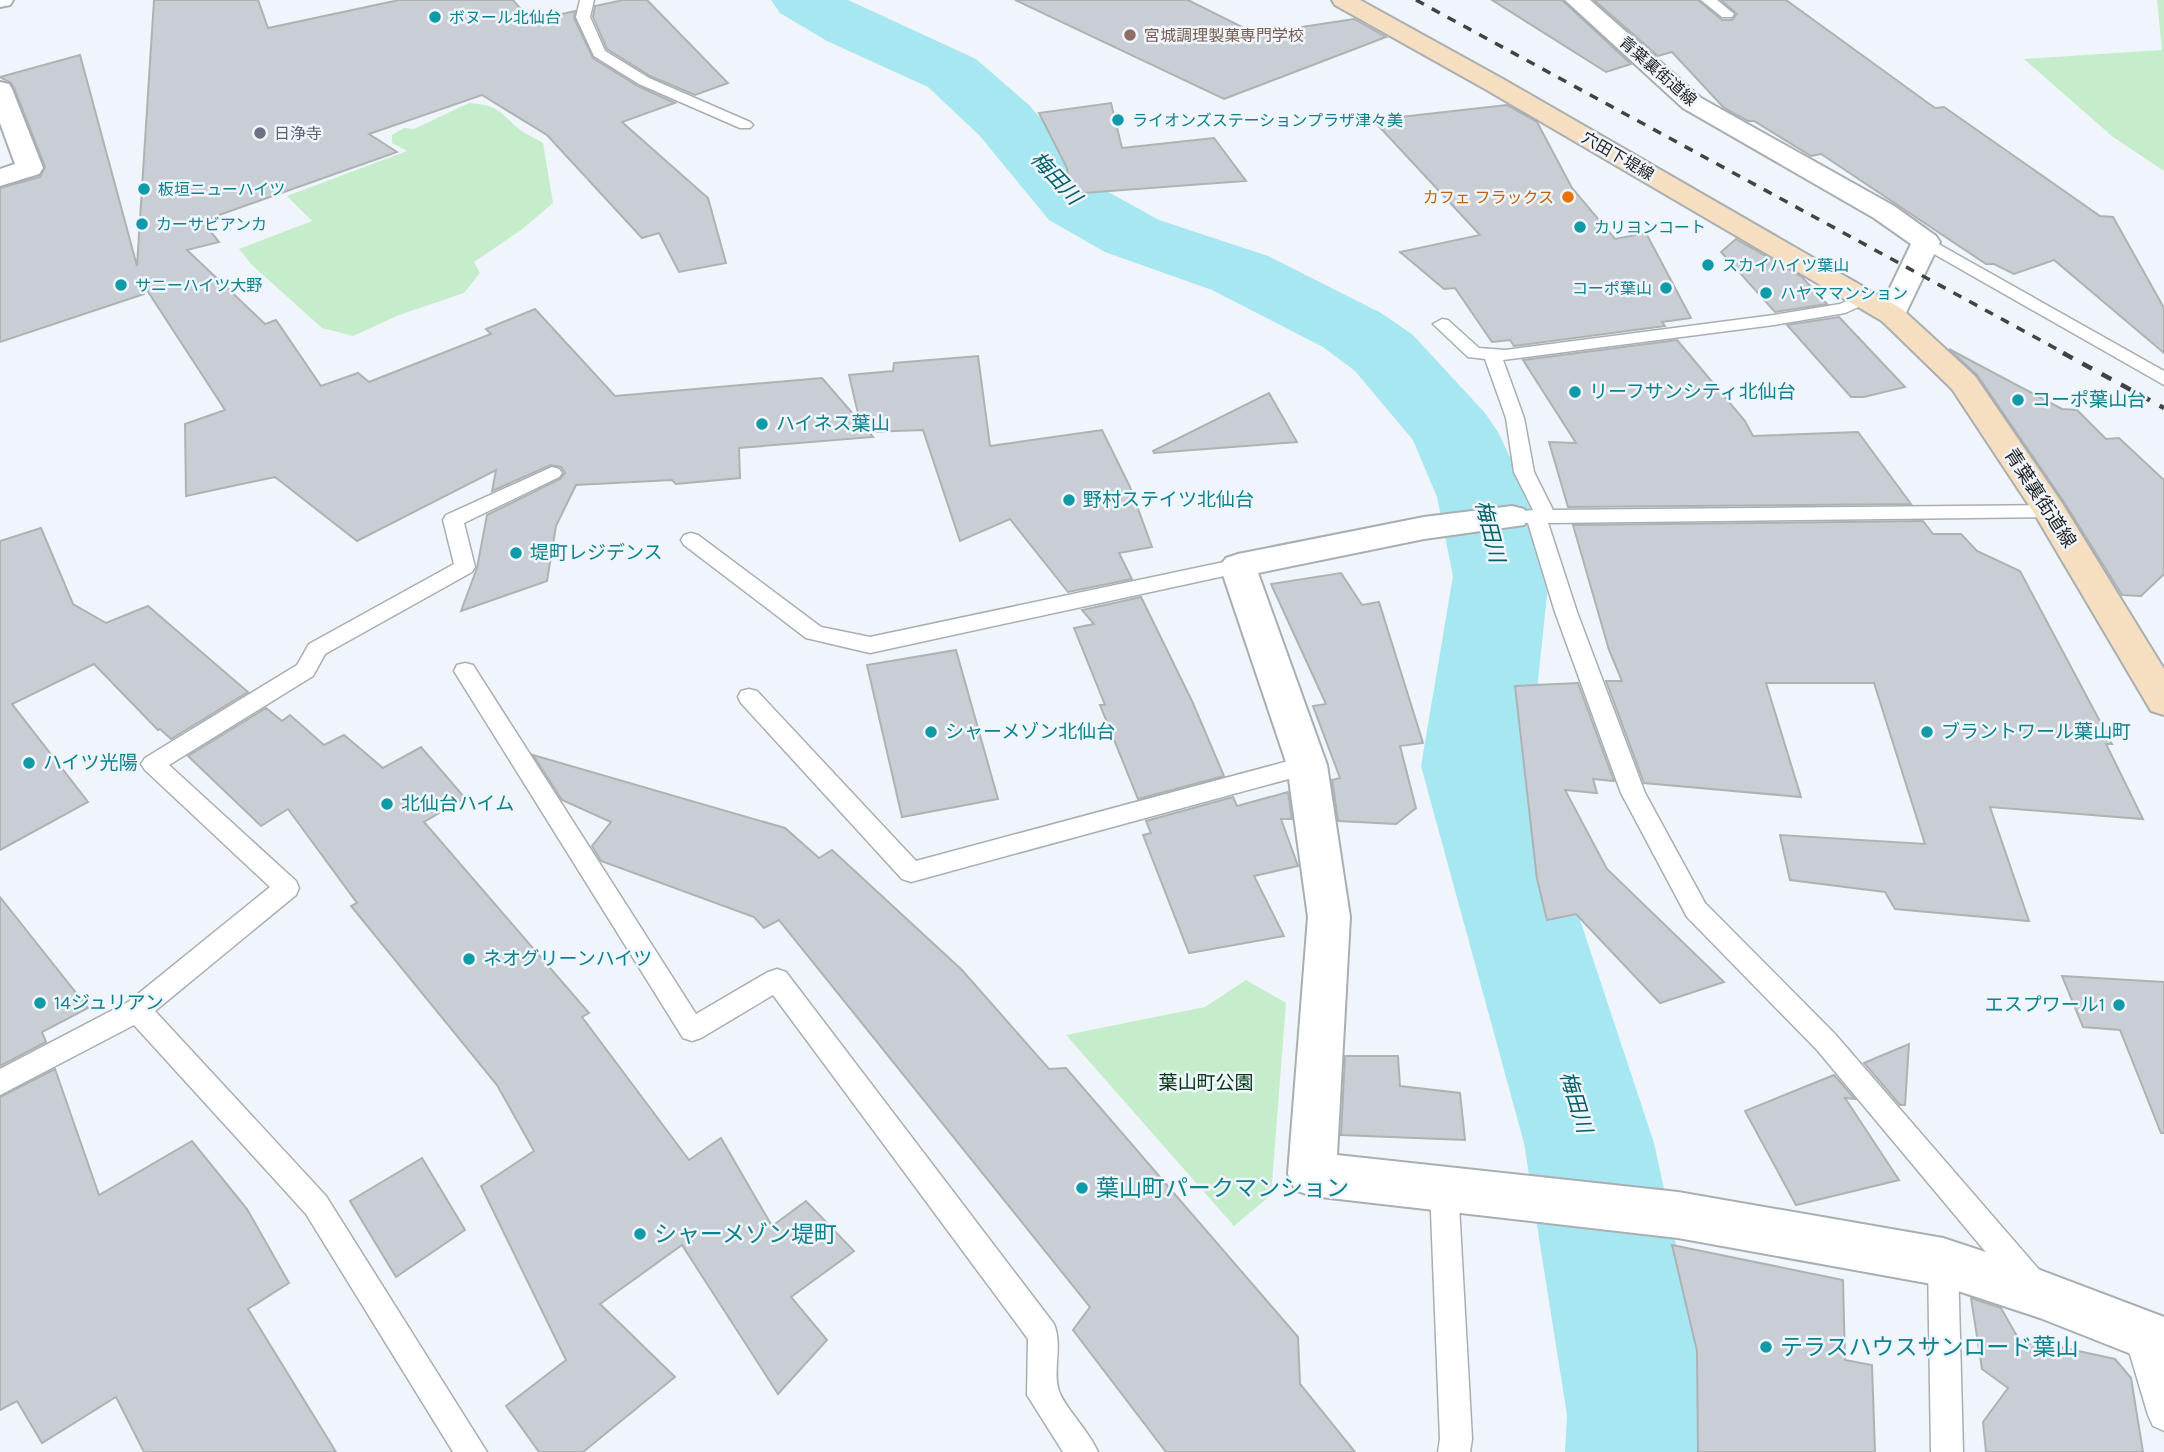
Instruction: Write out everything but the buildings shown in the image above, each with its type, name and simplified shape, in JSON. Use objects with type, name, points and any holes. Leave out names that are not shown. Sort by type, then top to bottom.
[{"type":"street","name":"穴田下堤線","points":[[1343,0],[1506,91],[1878,307]]},
{"type":"street","name":"青葉裏街道線","points":[[1576,0],[1692,103],[1884,212],[1926,242]]},
{"type":"street","points":[[0,89],[30,168],[0,178]]},
{"type":"street","points":[[1878,307],[1926,242]]},
{"type":"street","name":"青葉裏街道線","points":[[1878,307],[1964,383],[2050,512],[2164,701]]},
{"type":"street","points":[[1531,517],[1424,528],[1238,566],[1307,765],[1329,916],[1312,1174],[1678,1215],[1943,1262],[2040,1294],[2151,1336]]},
{"type":"lane","points":[[587,0],[583,17],[599,53],[644,81],[745,125]]},
{"type":"lane","points":[[1708,0],[1727,14]]},
{"type":"lane","points":[[1926,242],[2164,379]]},
{"type":"lane","points":[[1442,324],[1474,353],[1505,355],[1774,320],[1845,308],[1878,307]]},
{"type":"lane","points":[[1492,354],[1515,418],[1531,517],[1633,793],[1696,910],[1826,1042],[2040,1294]]},
{"type":"lane","points":[[0,1083],[137,1010],[287,888],[153,764],[305,670],[317,649],[465,567],[453,520],[552,473]]},
{"type":"lane","points":[[1531,517],[2050,512]]},
{"type":"lane","points":[[691,540],[814,633],[870,645],[1238,566]]},
{"type":"lane","points":[[464,671],[692,1030],[777,980],[1042,1335],[1042,1395],[1082,1452]]},
{"type":"lane","points":[[749,697],[911,872],[1307,765]]},
{"type":"lane","points":[[137,1010],[316,1205],[471,1452]]},
{"type":"lane","points":[[1444,1187],[1456,1439],[1454,1452]]},
{"type":"lane","points":[[1943,1262],[1947,1452]]},
{"type":"lane","points":[[2151,1336],[2164,1415]]},
{"type":"green space","points":[[2157,0],[2164,0],[2164,171],[2113,137],[2024,59],[2162,50]]},
{"type":"green space","points":[[469,103],[494,108],[520,130],[543,143],[553,203],[521,230],[474,262],[480,273],[464,293],[399,315],[353,336],[322,328],[251,264],[239,249],[312,221],[287,196],[407,151],[392,143],[392,135],[404,128],[414,129]]},
{"type":"green space","name":"葉山町公園","points":[[1246,980],[1286,1003],[1271,1195],[1234,1226],[1066,1035],[1205,1007]]},
{"type":"waterway","name":"梅田川","points":[[802,0],[850,27],[952,73],[1004,120],[1075,204],[1132,236],[1240,273],[1352,330],[1384,353],[1454,432],[1483,497],[1501,576],[1475,766],[1589,1143],[1640,1415],[1639,1452]]},
{"type":"railway","points":[[1416,0],[2066,354]]},
{"type":"railway","points":[[2063,353],[2164,408]]},
{"type":"place","name":"ボヌール北仙台","points":[[435,17]]},
{"type":"place","name":"宮城調理製菓専門学校","points":[[1130,35]]},
{"type":"place","name":"ライオンズステーションプラザ津々美","points":[[1118,120]]},
{"type":"place","name":"日浄寺","points":[[260,133]]},
{"type":"place","name":"板垣ニューハイツ","points":[[144,189]]},
{"type":"place","name":"カフェ フラックス","points":[[1568,197]]},
{"type":"place","name":"カーサビアンカ","points":[[142,224]]},
{"type":"place","name":"カリヨンコート","points":[[1580,227]]},
{"type":"place","name":"スカイハイツ葉山","points":[[1708,265]]},
{"type":"place","name":"サニーハイツ大野","points":[[121,285]]},
{"type":"place","name":"コーポ葉山","points":[[1666,288]]},
{"type":"place","name":"ハヤママンション","points":[[1766,293]]},
{"type":"place","name":"リーフサンシティ北仙台","points":[[1575,392]]},
{"type":"place","name":"コーポ葉山台","points":[[2018,400]]},
{"type":"place","name":"ハイネス葉山","points":[[762,424]]},
{"type":"place","name":"野村ステイツ北仙台","points":[[1069,500]]},
{"type":"place","name":"堤町レジデンス","points":[[516,553]]},
{"type":"place","name":"シャーメゾン北仙台","points":[[931,732]]},
{"type":"place","name":"ブラントワール葉山町","points":[[1927,732]]},
{"type":"place","name":"ハイツ光陽","points":[[29,763]]},
{"type":"place","name":"北仙台ハイム","points":[[387,804]]},
{"type":"place","name":"ネオグリーンハイツ","points":[[469,959]]},
{"type":"place","name":"14ジュリアン","points":[[40,1003]]},
{"type":"place","name":"エスプワール1","points":[[2119,1005]]},
{"type":"place","name":"葉山町パークマンション","points":[[1082,1188]]},
{"type":"place","name":"シャーメゾン堤町","points":[[640,1234]]},
{"type":"place","name":"テラスハウスサンロード葉山","points":[[1766,1347]]}]
